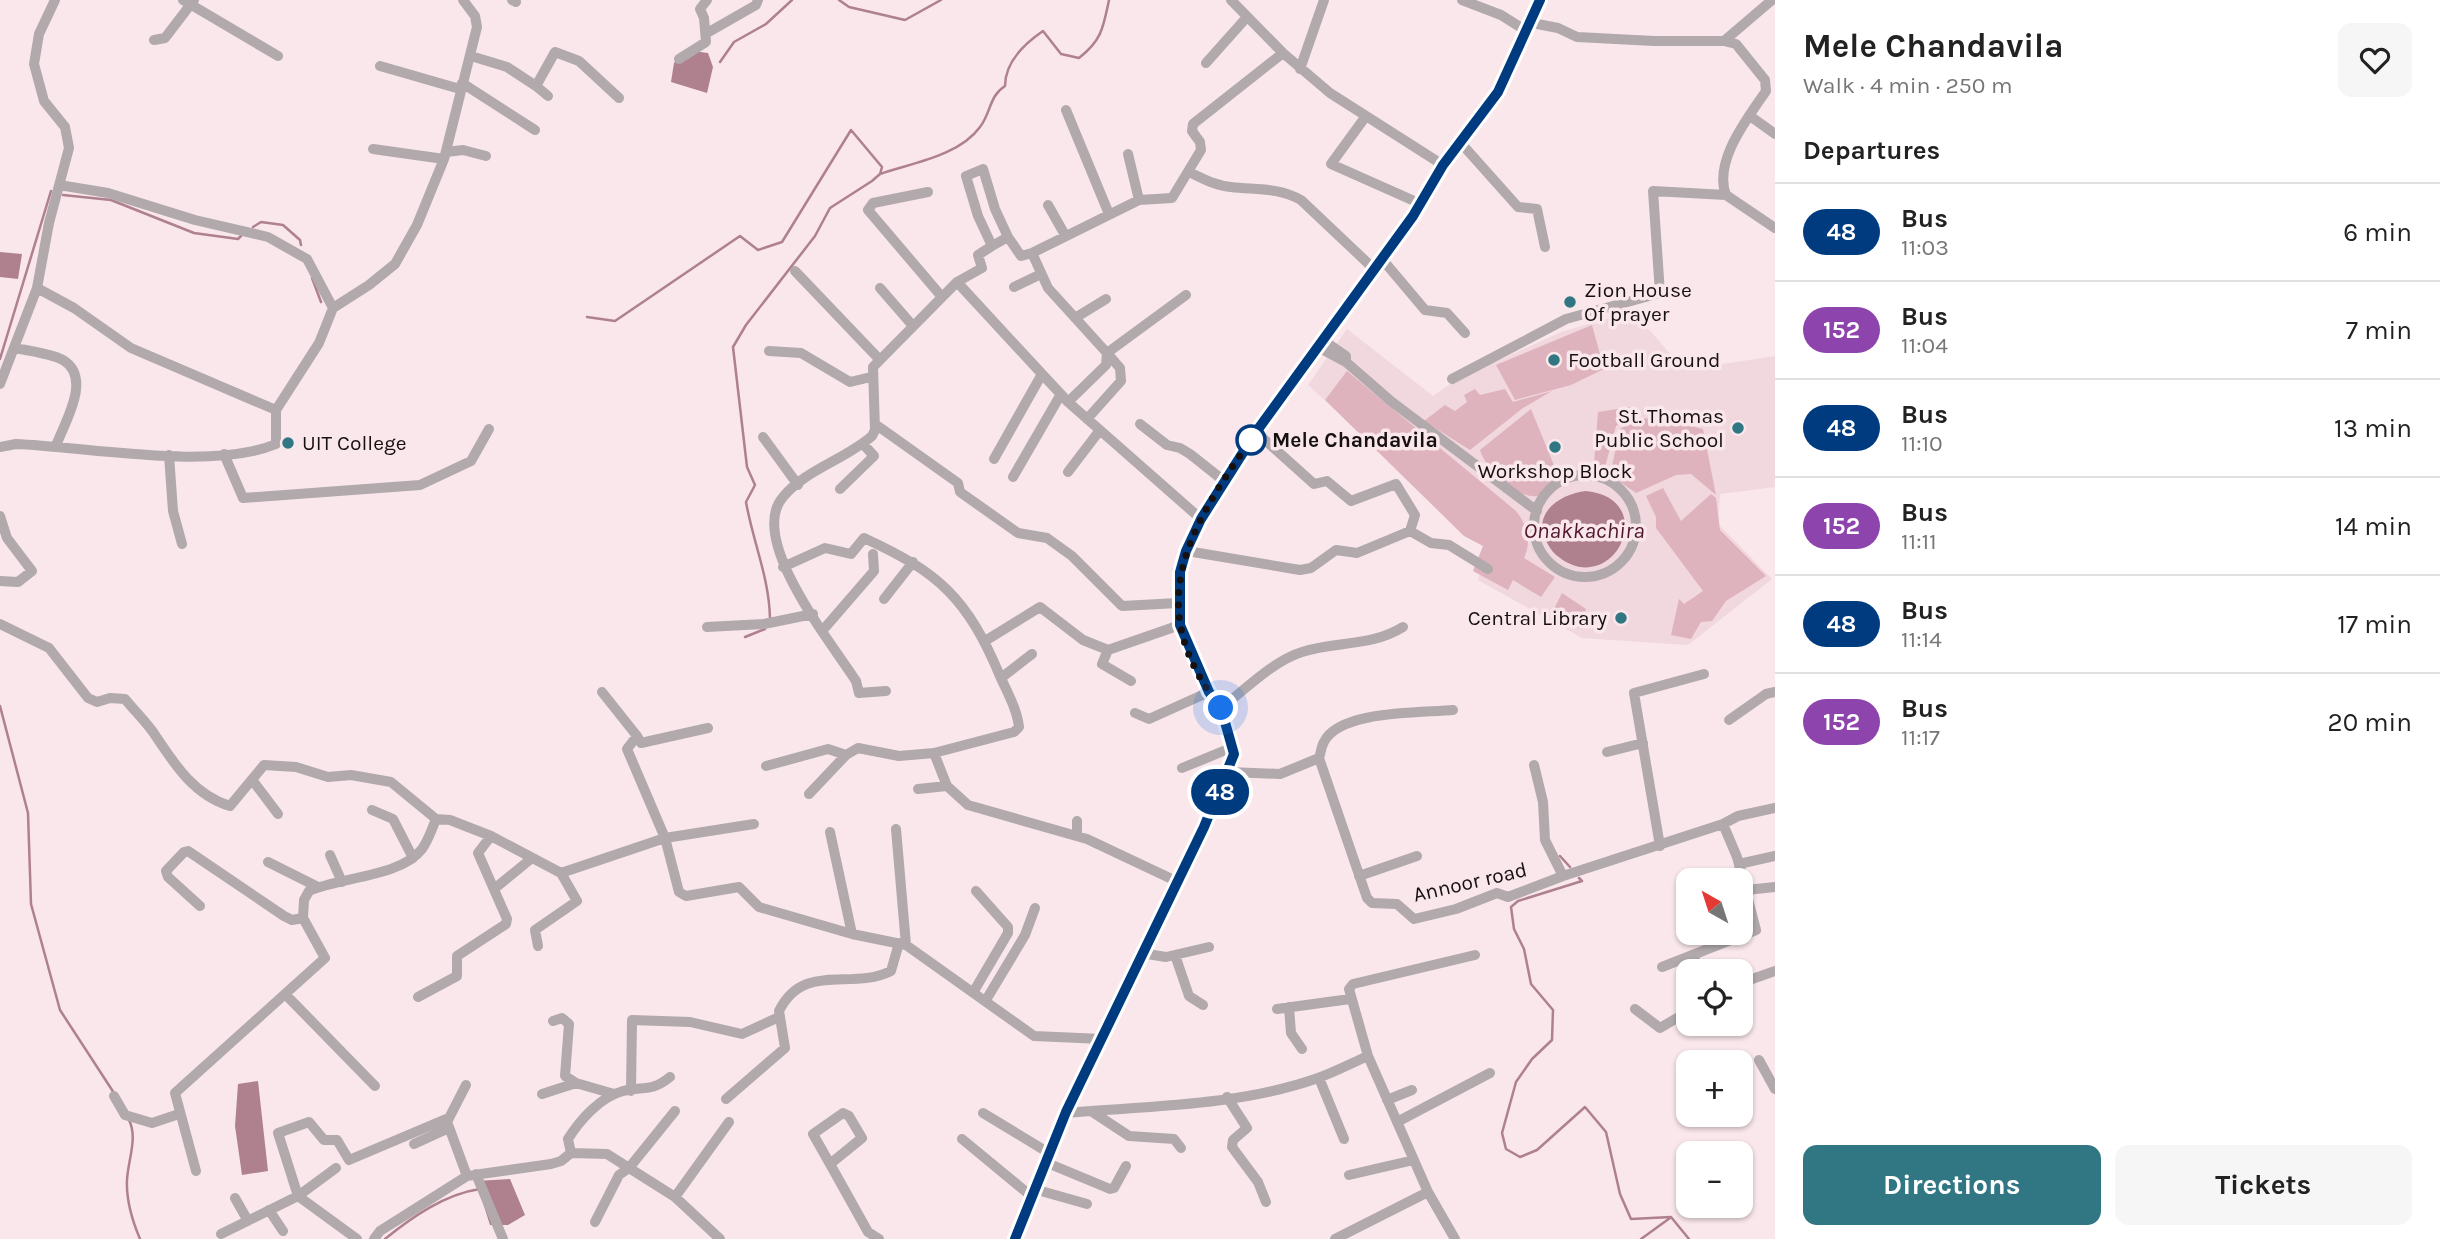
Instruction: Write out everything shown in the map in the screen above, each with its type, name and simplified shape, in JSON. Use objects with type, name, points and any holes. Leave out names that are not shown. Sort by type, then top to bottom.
[{"type":"main road","points":[[1015,1239],[1066,1112],[1229,772],[1234,754],[1221,708],[1209,692],[1180,625],[1180,572],[1186,551],[1201,519],[1256,432],[1421,204],[1443,165],[1498,92],[1530,28],[1540,0]]},
{"type":"street","points":[[0,384],[37,288],[69,148],[65,127],[44,101],[34,64],[39,34],[54,0]]},
{"type":"street","points":[[0,447],[56,446],[169,455],[256,453],[276,444],[276,410],[319,343],[333,308],[395,264],[418,225],[445,155],[471,56],[477,21],[463,0]]},
{"type":"street","points":[[679,59],[706,42],[707,33],[700,9],[707,0]]},
{"type":"street","points":[[707,33],[756,5],[758,0]]},
{"type":"street","points":[[1231,0],[1300,69],[1366,116],[1443,165]]},
{"type":"street","points":[[1300,69],[1324,0]]},
{"type":"street","points":[[1462,0],[1530,28],[1558,28],[1577,37],[1724,41],[1736,44],[1766,83],[1766,91],[1729,148],[1724,188],[1726,195]]},
{"type":"street","points":[[1724,41],[1772,0]]},
{"type":"street","points":[[154,40],[165,38],[189,2],[278,56]]},
{"type":"street","points":[[1206,63],[1247,17]]},
{"type":"street","points":[[536,86],[555,52],[579,61],[619,98]]},
{"type":"street","points":[[992,246],[978,216],[966,176],[983,169],[1007,237],[1021,256],[1032,253],[1139,200],[1172,198],[1189,172],[1201,146],[1192,131],[1193,124],[1283,53]]},
{"type":"street","points":[[471,56],[507,67],[548,96]]},
{"type":"street","points":[[380,66],[461,86],[535,130]]},
{"type":"street","points":[[1066,110],[1109,214]]},
{"type":"street","points":[[1366,116],[1331,164],[1421,204]]},
{"type":"street","points":[[1750,116],[1775,134]]},
{"type":"street","points":[[1460,142],[1518,207],[1537,209],[1545,247]]},
{"type":"street","points":[[373,149],[445,155],[463,150],[486,156]]},
{"type":"street","points":[[1128,154],[1139,200]]},
{"type":"street","points":[[1189,172],[1218,185],[1264,188],[1290,194],[1301,200],[1378,264],[1425,310],[1447,313],[1465,333]]},
{"type":"street","points":[[59,186],[108,193],[195,220],[268,237],[307,259],[333,308]]},
{"type":"street","points":[[1452,379],[1566,319],[1660,293],[1653,191],[1726,195],[1775,228]]},
{"type":"street","points":[[928,192],[873,203],[868,210],[942,297]]},
{"type":"street","points":[[1048,205],[1065,235]]},
{"type":"street","points":[[886,691],[859,693],[856,681],[783,567],[774,540],[772,519],[783,496],[863,444],[875,430],[872,377],[878,359],[957,282],[982,268],[978,255],[1007,237]]},
{"type":"street","points":[[1032,253],[1048,288],[1120,368],[1121,381],[1087,419]]},
{"type":"street","points":[[795,271],[878,359]]},
{"type":"street","points":[[1014,286],[1041,274]]},
{"type":"street","points":[[957,282],[1064,398],[1201,519]]},
{"type":"street","points":[[37,288],[74,308],[131,348],[276,410]]},
{"type":"street","points":[[880,288],[913,326]]},
{"type":"street","points":[[1013,477],[1064,398],[1106,365],[1107,353],[1186,295]]},
{"type":"street","points":[[1075,318],[1106,299]]},
{"type":"street","points":[[1320,343],[1392,402],[1536,511]]},
{"type":"street","points":[[15,348],[62,359],[76,376],[77,389],[56,446]]},
{"type":"street","points":[[769,351],[801,353],[850,382],[872,377]]},
{"type":"street","points":[[994,459],[1042,374]]},
{"type":"street","points":[[875,424],[958,483],[960,492],[1018,533],[1047,538],[1072,556],[1122,607],[1178,603]]},
{"type":"street","points":[[1140,424],[1167,445],[1180,447],[1224,481]]},
{"type":"street","points":[[224,454],[243,498],[420,485],[471,461],[489,429]]},
{"type":"street","points":[[1068,472],[1100,430]]},
{"type":"street","points":[[1186,551],[1300,570],[1311,568],[1336,550],[1357,553],[1410,531],[1415,516],[1396,484],[1351,501],[1327,481],[1314,484],[1256,432]]},
{"type":"street","points":[[763,437],[798,485]]},
{"type":"street","points":[[840,489],[874,456],[863,444]]},
{"type":"street","points":[[169,455],[173,511],[181,544]]},
{"type":"street","points":[[1589,475],[1602,478],[1616,485],[1630,502],[1636,524],[1635,539],[1629,553],[1612,569],[1592,577],[1577,576],[1563,572],[1542,553],[1536,540],[1536,511],[1551,488],[1563,481],[1589,475]]},
{"type":"street","points":[[0,516],[7,538],[32,571],[18,582],[0,581]]},
{"type":"street","points":[[1410,531],[1431,543],[1449,545],[1488,569]]},
{"type":"street","points":[[809,794],[846,755],[858,748],[899,756],[934,753],[1014,732],[1019,727],[985,641],[962,603],[913,562],[864,538],[851,554]]},
{"type":"street","points":[[783,567],[824,548],[851,554],[901,555]]},
{"type":"street","points":[[823,630],[874,570],[873,554]]},
{"type":"street","points":[[884,599],[913,562]]},
{"type":"street","points":[[985,641],[1041,607],[1083,640],[1108,650],[1180,625]]},
{"type":"street","points":[[707,627],[764,624],[813,614]]},
{"type":"street","points":[[0,624],[49,648],[88,698],[97,702],[110,698],[125,699],[152,730],[171,763],[216,802],[230,806],[264,765],[296,767],[328,777],[351,775],[391,782],[436,819],[450,820],[491,836],[561,873],[577,901],[535,930],[538,946]]},
{"type":"street","points":[[1221,708],[1278,664],[1303,651],[1362,644],[1403,627]]},
{"type":"street","points":[[1108,650],[1102,664],[1131,681]]},
{"type":"street","points":[[1001,678],[1032,654]]},
{"type":"street","points":[[1660,846],[1634,693],[1704,674]]},
{"type":"street","points":[[602,692],[641,743],[708,728]]},
{"type":"street","points":[[1135,713],[1149,719],[1209,692]]},
{"type":"street","points":[[1729,720],[1766,694],[1775,692]]},
{"type":"street","points":[[1229,772],[1280,774],[1320,758],[1324,741],[1332,732],[1358,718],[1453,710]]},
{"type":"street","points":[[637,736],[627,749],[665,838],[680,892],[686,896],[739,887],[759,907],[852,934],[902,944],[974,990],[1034,1036],[1102,1039]]},
{"type":"street","points":[[1607,752],[1643,743]]},
{"type":"street","points":[[1182,768],[1233,747]]},
{"type":"street","points":[[766,766],[828,749],[846,755]]},
{"type":"street","points":[[934,753],[947,786],[968,805],[1077,835],[1176,881]]},
{"type":"street","name":"Annoor road","points":[[1320,758],[1367,898],[1373,903],[1397,904],[1414,919],[1456,909],[1497,894],[1508,897],[1563,876],[1723,824],[1738,816],[1775,808]]},
{"type":"street","points":[[1534,765],[1543,802],[1545,841],[1563,876]]},
{"type":"street","points":[[253,781],[278,814]]},
{"type":"street","points":[[918,789],[947,786]]},
{"type":"street","points":[[372,810],[393,819],[412,858]]},
{"type":"street","points":[[196,1171],[175,1098],[178,1089],[325,958],[303,918],[304,900],[309,891],[392,868],[412,858],[421,851],[436,819]]},
{"type":"street","points":[[1077,821],[1077,835]]},
{"type":"street","points":[[561,873],[665,838],[754,824]]},
{"type":"street","points":[[1723,824],[1740,868]]},
{"type":"street","points":[[726,1099],[785,1048],[779,1011],[788,996],[810,981],[880,976],[891,971],[902,944],[896,829]]},
{"type":"street","points":[[830,832],[852,934]]},
{"type":"street","points":[[418,997],[457,976],[457,956],[506,924],[478,853],[491,836]]},
{"type":"street","points":[[200,905],[168,877],[166,871],[184,852],[188,851],[292,920],[303,918]]},
{"type":"street","points":[[330,855],[342,882]]},
{"type":"street","points":[[1359,876],[1417,856]]},
{"type":"street","points":[[1739,864],[1775,856]]},
{"type":"street","points":[[494,889],[532,858]]},
{"type":"street","points":[[268,862],[318,887]]},
{"type":"street","points":[[1754,889],[1775,887]]},
{"type":"street","points":[[974,990],[1008,933],[1008,927],[976,891]]},
{"type":"street","points":[[986,1000],[1025,934],[1035,908]]},
{"type":"street","points":[[1662,967],[1718,945]]},
{"type":"street","points":[[1141,953],[1175,955],[1209,947]]},
{"type":"street","points":[[1175,955],[1189,996],[1203,1005]]},
{"type":"street","points":[[1455,1239],[1428,1192],[1368,1056],[1349,989],[1353,984],[1475,955]]},
{"type":"street","points":[[1693,955],[1695,959]]},
{"type":"street","points":[[1753,979],[1775,971]]},
{"type":"street","points":[[286,995],[375,1086]]},
{"type":"street","points":[[1277,1009],[1350,999]]},
{"type":"street","points":[[1289,1007],[1291,1033],[1302,1049]]},
{"type":"street","points":[[1635,1010],[1660,1028],[1676,1019]]},
{"type":"street","points":[[631,1091],[632,1020],[690,1022],[742,1034],[779,1017]]},
{"type":"street","points":[[553,1021],[562,1018],[569,1024],[564,1071],[576,1083],[614,1094],[657,1087],[670,1077]]},
{"type":"street","points":[[1066,1112],[1227,1097],[1281,1088],[1319,1078],[1368,1056]]},
{"type":"street","points":[[1759,1060],[1775,1090]]},
{"type":"street","points":[[1397,1122],[1490,1073]]},
{"type":"street","points":[[1319,1078],[1343,1139]]},
{"type":"street","points":[[542,1094],[576,1083]]},
{"type":"street","points":[[414,1144],[448,1125],[466,1085]]},
{"type":"street","points":[[1387,1100],[1412,1090]]},
{"type":"street","points":[[571,1153],[568,1139],[576,1126],[614,1094]]},
{"type":"street","points":[[114,1096],[125,1115],[152,1123],[179,1114]]},
{"type":"street","points":[[1227,1097],[1247,1128],[1233,1140],[1232,1147],[1258,1182],[1266,1202]]},
{"type":"street","points":[[595,1222],[619,1175],[629,1168],[675,1111]]},
{"type":"street","points":[[1091,1111],[1129,1136],[1174,1139],[1181,1148]]},
{"type":"street","points":[[830,1164],[867,1135],[849,1116],[842,1113],[813,1134],[868,1232],[879,1239]]},
{"type":"street","points":[[983,1113],[1047,1157],[1110,1189],[1114,1188],[1126,1167]]},
{"type":"street","points":[[358,1239],[298,1196],[278,1133],[309,1122],[324,1140],[337,1140],[349,1160],[444,1119],[503,1239]]},
{"type":"street","points":[[675,1197],[729,1122]]},
{"type":"street","points":[[962,1139],[1032,1192],[1087,1204]]},
{"type":"street","points":[[374,1239],[380,1231],[472,1175],[551,1164],[561,1161],[571,1153],[607,1154],[675,1197],[720,1239]]},
{"type":"street","points":[[1349,1175],[1414,1160]]},
{"type":"street","points":[[221,1234],[298,1196],[336,1168]]},
{"type":"street","points":[[1335,1239],[1428,1192]]},
{"type":"street","points":[[235,1198],[248,1221]]},
{"type":"street","points":[[270,1210],[282,1231]]},
{"type":"shaded area","points":[[1633,311],[1684,370],[1775,356],[1775,487],[1720,494],[1718,524],[1772,579],[1688,645],[1582,638],[1478,580],[1488,547],[1308,385],[1347,329],[1433,396],[1456,380],[1561,332]]},
{"type":"shaded area","name":"Football Ground","points":[[1592,325],[1604,369],[1571,385],[1515,400],[1496,365]]},
{"type":"shaded area","points":[[1347,371],[1516,511],[1527,533],[1528,545],[1524,558],[1555,577],[1541,597],[1513,580],[1508,590],[1473,571],[1483,546],[1464,536],[1325,400]]},
{"type":"shaded area","points":[[1475,389],[1480,395],[1505,389],[1513,402],[1552,391],[1523,408],[1470,450],[1424,421],[1445,405],[1455,411],[1467,402],[1464,395]]},
{"type":"shaded area","points":[[1630,407],[1634,409],[1632,416],[1616,426],[1602,478],[1593,476],[1598,412]]},
{"type":"shaded area","points":[[1531,409],[1560,480],[1547,492],[1537,496],[1520,493],[1502,481],[1488,465],[1480,450]]},
{"type":"shaded area","points":[[1636,418],[1662,419],[1703,429],[1716,495],[1691,474],[1676,475],[1636,493],[1610,475],[1620,429]]},
{"type":"shaded area","points":[[1663,488],[1681,521],[1711,494],[1716,498],[1720,530],[1766,576],[1726,601],[1712,621],[1701,622],[1691,639],[1671,635],[1679,599],[1684,604],[1703,591],[1656,528],[1656,517],[1646,496]]},
{"type":"shaded area","points":[[1562,593],[1586,609],[1583,629],[1560,624],[1551,615]]},
{"type":"water","points":[[685,50],[708,53],[713,67],[707,93],[671,82],[674,63]]},
{"type":"water","points":[[0,252],[22,254],[18,279],[0,277]]},
{"type":"water","name":"Onakkachira","points":[[1586,491],[1609,498],[1622,511],[1625,528],[1621,544],[1610,558],[1595,566],[1576,566],[1555,554],[1547,543],[1542,529],[1543,520],[1554,503],[1566,496]]},
{"type":"water","points":[[258,1081],[268,1171],[242,1175],[235,1126],[238,1084]]},
{"type":"water","points":[[510,1179],[525,1215],[508,1225],[490,1225],[476,1181]]},
{"type":"waterway","points":[[720,62],[734,42],[766,24],[792,0]]},
{"type":"waterway","points":[[839,0],[849,7],[905,20],[941,0]]},
{"type":"waterway","points":[[880,174],[948,152],[971,137],[984,122],[993,100],[1005,86],[1012,61],[1043,31],[1061,54],[1079,58],[1097,39],[1109,0]]},
{"type":"waterway","points":[[587,317],[615,321],[740,236],[758,250],[782,242],[851,130],[882,167],[880,174],[872,181],[830,208],[815,236],[746,325],[733,347],[747,467],[755,485],[746,502],[767,588],[770,618]]},
{"type":"waterway","points":[[0,359],[51,191]]},
{"type":"waterway","points":[[63,195],[111,200],[194,233],[238,239],[241,236]]},
{"type":"waterway","points":[[253,227],[261,222],[283,225],[300,240],[301,245]]},
{"type":"waterway","points":[[312,278],[321,302]]},
{"type":"waterway","points":[[745,637],[765,629]]},
{"type":"waterway","points":[[0,706],[28,813],[31,904],[60,1010],[114,1093]]},
{"type":"waterway","points":[[1560,856],[1570,867]]},
{"type":"waterway","points":[[1579,878],[1582,881],[1518,901],[1511,907],[1514,929],[1524,949],[1531,984],[1553,1010],[1552,1040],[1532,1059],[1516,1082],[1502,1133],[1506,1149],[1520,1157],[1537,1150],[1585,1107],[1606,1132],[1620,1194],[1631,1219],[1671,1217],[1689,1239]]},
{"type":"waterway","points":[[129,1120],[133,1142],[127,1195],[140,1239]]},
{"type":"waterway","points":[[385,1239],[442,1201],[480,1189]]},
{"type":"waterway","points":[[1641,1239],[1670,1218]]},
{"type":"bus line","name":"48","points":[[1015,1239],[1066,1112],[1149,934],[1204,827],[1229,772],[1234,754],[1221,708],[1209,692],[1180,625],[1180,572],[1186,551],[1201,519],[1256,432],[1413,216],[1443,165],[1498,92],[1518,54],[1540,0]]},
{"type":"place","name":"Zion House Of prayer","points":[[1570,302]]},
{"type":"place","name":"Football Ground","points":[[1554,360]]},
{"type":"place","name":"St. Thomas Public School","points":[[1738,428]]},
{"type":"place","name":"Mele Chandavila","points":[[1251,440]]},
{"type":"place","name":"UIT College","points":[[288,443]]},
{"type":"place","name":"Workshop Block","points":[[1555,447]]},
{"type":"place","name":"Central Library","points":[[1621,618]]},
{"type":"route","points":[[1221,708],[1209,692],[1180,625],[1180,572],[1201,519],[1251,440]]}]
